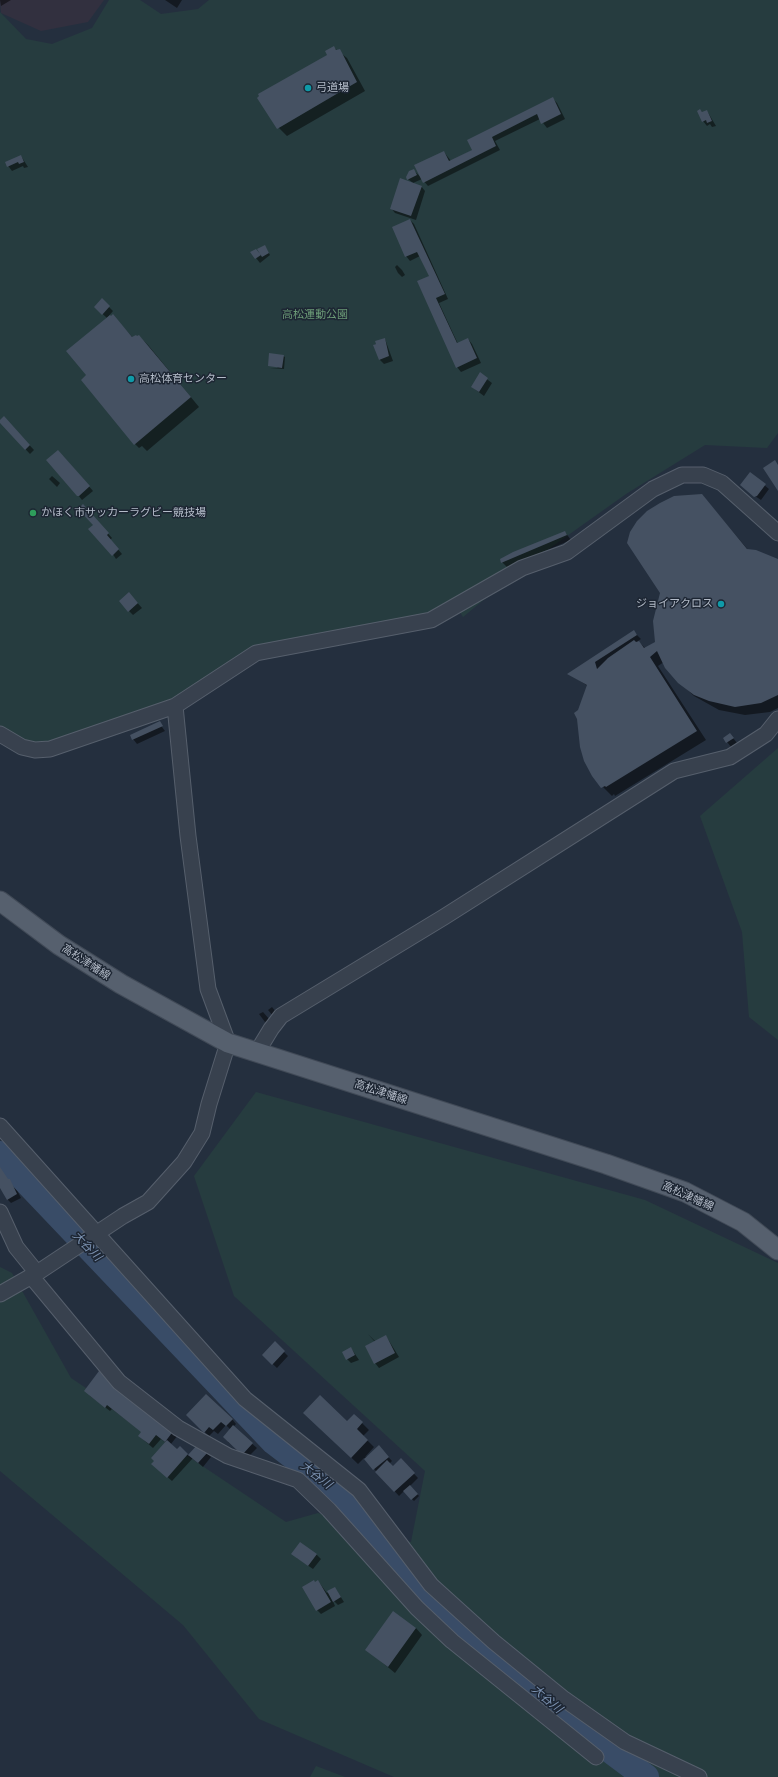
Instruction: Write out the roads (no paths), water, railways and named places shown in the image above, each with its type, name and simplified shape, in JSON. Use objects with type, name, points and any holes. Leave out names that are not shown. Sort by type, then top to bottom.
[{"type":"main road","name":"高松津幡線","points":[[0,901],[49,938],[121,984],[228,1043],[606,1164],[685,1192],[743,1222],[778,1250]]},
{"type":"street","points":[[0,734],[22,747],[35,750],[50,749],[174,706],[256,653],[431,620],[522,568],[567,552],[653,489],[682,475],[703,475],[722,483],[778,532]]},
{"type":"street","points":[[0,1294],[148,1202],[184,1162],[202,1133],[228,1043],[208,990],[174,706]]},
{"type":"street","points":[[257,1052],[270,1029],[281,1016],[444,917],[674,771],[730,757],[766,734],[778,719]]},
{"type":"street","points":[[0,1126],[245,1399],[359,1490],[431,1585],[494,1642],[564,1699],[625,1742],[699,1777]]},
{"type":"street","points":[[0,1212],[16,1247],[34,1274],[119,1382],[178,1428],[228,1456],[298,1480],[329,1510],[417,1608],[452,1641],[596,1757]]},
{"type":"waterway","name":"大谷川","points":[[0,1154],[274,1442],[329,1484],[363,1517],[407,1579],[495,1657],[575,1724],[646,1777]]},
{"type":"place","name":"弓道場","points":[[308,88]]},
{"type":"place","name":"高松体育センター","points":[[131,379]]},
{"type":"place","name":"かほく市サッカーラグビー競技場","points":[[33,513]]},
{"type":"place","name":"ジョイアクロス","points":[[721,604]]},
{"type":"park label","name":"高松運動公園","points":[[315,315]]}]
